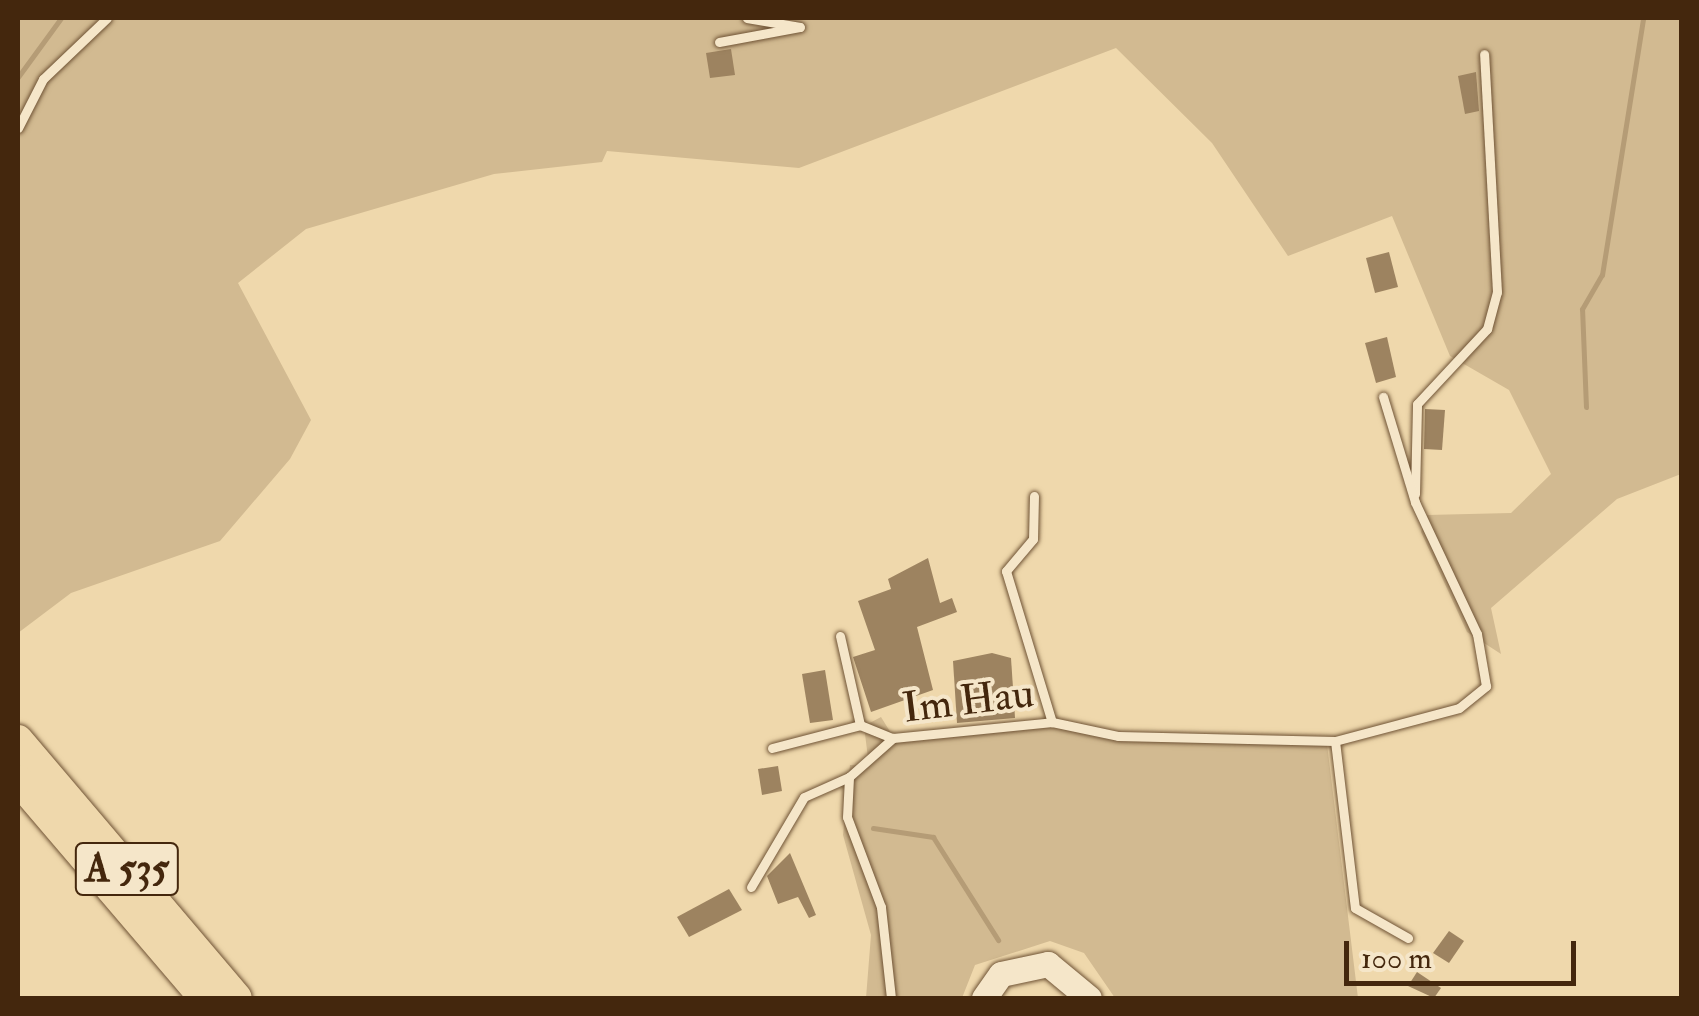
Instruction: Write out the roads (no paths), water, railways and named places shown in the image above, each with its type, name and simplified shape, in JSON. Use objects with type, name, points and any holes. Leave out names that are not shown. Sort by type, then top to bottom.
[{"type":"highway","name":"A 535","points":[[18,740],[237,998]]},
{"type":"highway","name":"A 535","points":[[18,780],[204,998]]},
{"type":"main road","points":[[984,998],[1001,974],[1048,964],[1088,998]]},
{"type":"lane","points":[[18,128],[43,79],[106,18]]},
{"type":"lane","points":[[719,42],[800,27],[747,18]]},
{"type":"lane","name":"Im Hau","points":[[1414,502],[1417,404],[1486,330],[1497,292],[1484,54]]},
{"type":"lane","name":"Im Hau","points":[[751,887],[804,797],[849,777],[893,738],[1052,722],[1118,736],[1334,741],[1459,708],[1486,686],[1477,634],[1414,502],[1382,397]]},
{"type":"lane","points":[[1034,496],[1033,538],[1006,571],[1052,722]]},
{"type":"lane","points":[[840,636],[860,725]]},
{"type":"lane","points":[[772,748],[860,725],[893,738]]},
{"type":"lane","points":[[1334,741],[1355,908],[1408,938]]},
{"type":"lane","points":[[849,777],[850,831],[881,907],[891,998]]},
{"type":"waterway","points":[[18,77],[61,18]]},
{"type":"waterway","points":[[1586,407],[1582,309],[1602,275],[1643,18]]},
{"type":"waterway","points":[[873,828],[933,837],[998,940]]}]
